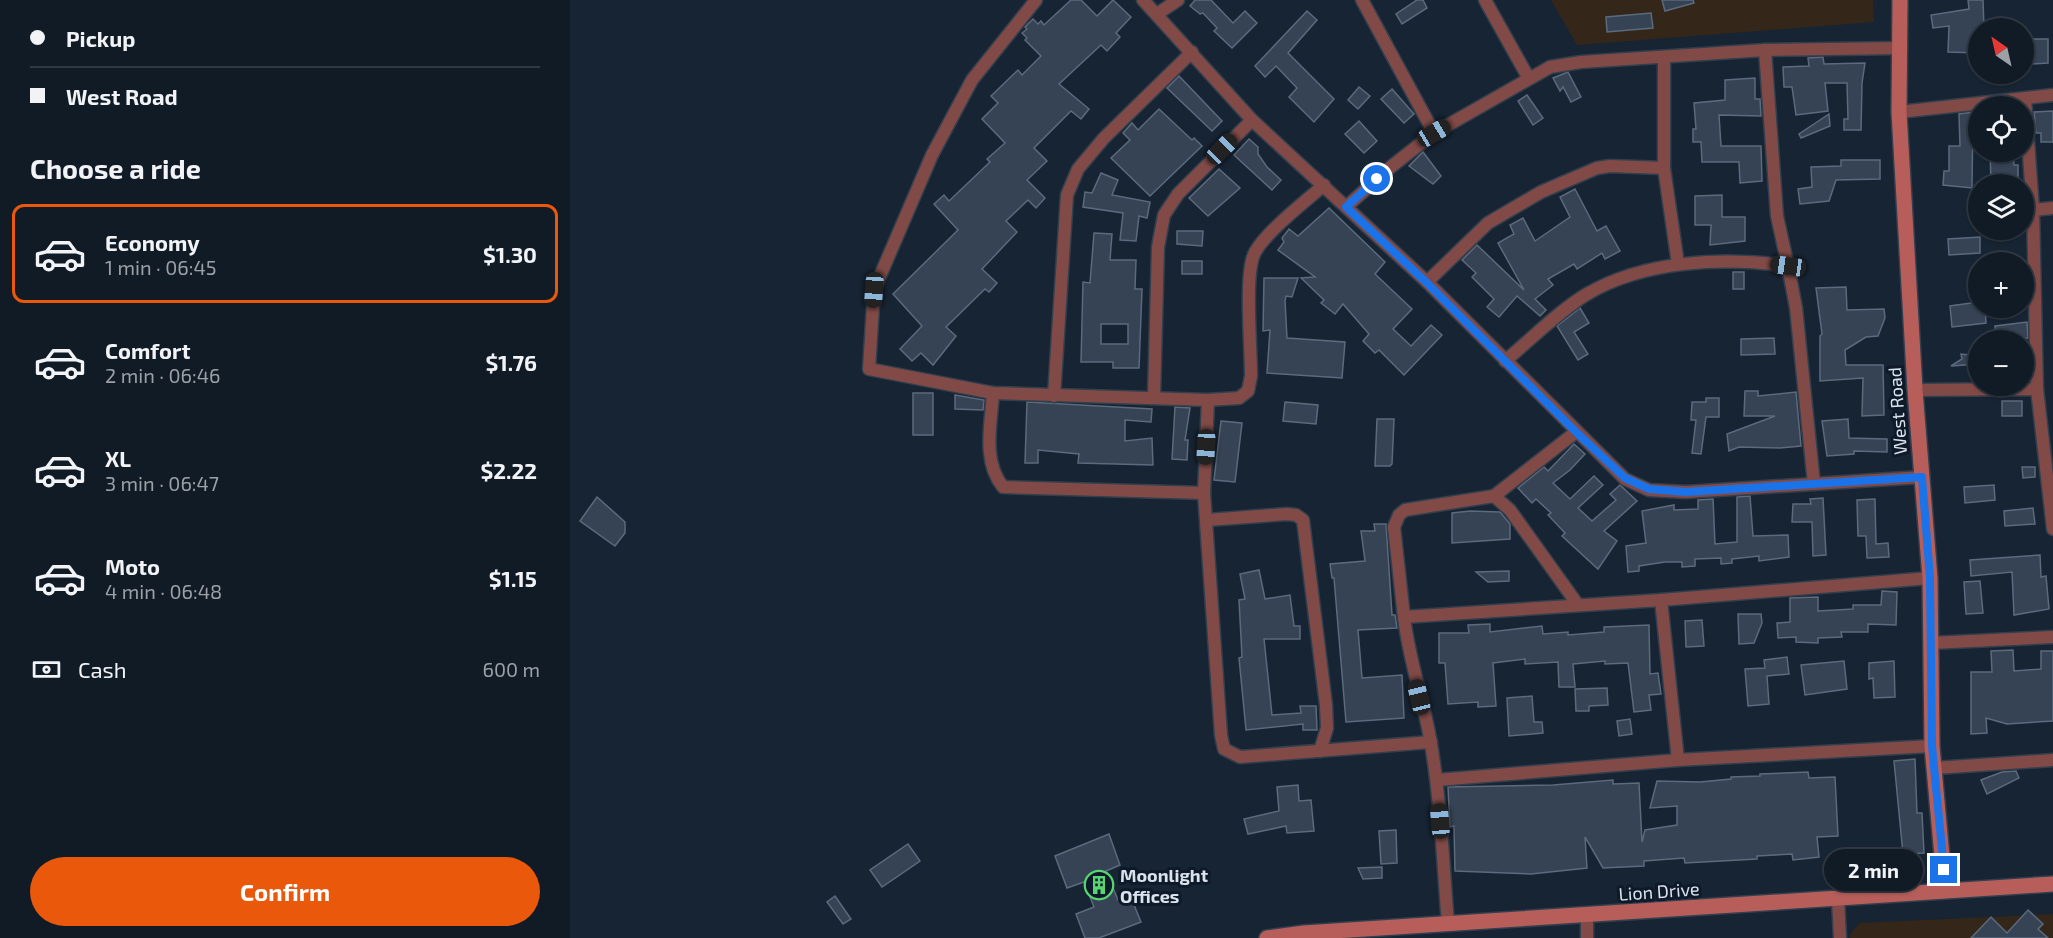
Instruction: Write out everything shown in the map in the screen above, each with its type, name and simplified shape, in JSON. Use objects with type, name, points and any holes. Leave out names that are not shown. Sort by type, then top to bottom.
[{"type":"street","points":[[1036,0],[972,80],[932,155],[874,290],[869,369],[993,393],[1208,400],[1239,398],[1248,391],[1253,255],[1268,236],[1324,185]]},
{"type":"street","points":[[1143,0],[1252,120],[1426,282],[1625,478],[1649,489],[1686,492],[1922,477]]},
{"type":"street","points":[[1157,14],[1178,0]]},
{"type":"street","points":[[1362,0],[1434,133]]},
{"type":"street","points":[[1485,0],[1528,77]]},
{"type":"street","name":"West Road","points":[[1900,0],[1899,112],[1915,390],[1930,578],[1932,746],[1946,890]]},
{"type":"street","points":[[1346,207],[1434,133],[1528,77],[1550,67],[1581,62],[1765,50],[1901,48]]},
{"type":"street","points":[[1765,50],[1777,216],[1796,308],[1814,484]]},
{"type":"street","points":[[1054,396],[1067,195],[1078,169],[1104,138],[1192,52]]},
{"type":"street","points":[[1664,58],[1664,168],[1678,264]]},
{"type":"street","points":[[2034,98],[2053,95]]},
{"type":"street","points":[[1899,112],[1968,105]]},
{"type":"street","points":[[1154,397],[1158,247],[1164,215],[1178,194],[1252,120]]},
{"type":"street","points":[[1426,282],[1488,223],[1541,192],[1597,168],[1610,166],[1664,168]]},
{"type":"street","points":[[2034,210],[2053,208]]},
{"type":"street","points":[[2034,240],[2037,389],[2053,527]]},
{"type":"street","points":[[1505,361],[1586,294],[1629,275],[1678,264],[1758,262],[1788,266]]},
{"type":"street","points":[[1915,390],[2037,389]]},
{"type":"street","points":[[993,393],[990,460],[993,475],[1003,486],[1204,493]]},
{"type":"street","points":[[1208,400],[1204,493],[1221,735],[1224,749],[1240,757],[1431,741]]},
{"type":"street","points":[[1448,924],[1437,780],[1431,741],[1408,653],[1394,526],[1399,515],[1405,510],[1494,496],[1576,432]]},
{"type":"street","points":[[1494,496],[1510,510],[1578,605]]},
{"type":"street","points":[[1207,520],[1287,514],[1296,515],[1303,520],[1326,705],[1327,728],[1320,751]]},
{"type":"street","points":[[1404,617],[1660,600],[1930,578]]},
{"type":"street","points":[[1660,600],[1678,760]]},
{"type":"street","points":[[1931,643],[2053,637]]},
{"type":"street","points":[[1437,780],[1678,760],[1932,746]]},
{"type":"street","points":[[1935,768],[2053,760]]},
{"type":"street","name":"Lion Drive","points":[[1267,938],[2053,884]]},
{"type":"street","points":[[1838,899],[1840,938]]},
{"type":"street","points":[[1587,915],[1587,938]]},
{"type":"shaded area","points":[[1551,0],[1873,0],[1874,22],[1577,45]]},
{"type":"shaded area","points":[[2053,914],[2053,938],[1850,938],[1850,934],[1860,923]]},
{"type":"building","points":[[1071,0],[1081,0],[1097,16],[1113,0],[1131,17],[1116,33],[1120,37],[1107,51],[1101,45],[1059,84],[1089,109],[1081,119],[1071,111],[1034,148],[1047,161],[1027,180],[1045,198],[1036,208],[1028,200],[1006,221],[1017,232],[982,269],[997,283],[989,292],[985,289],[946,327],[956,336],[933,365],[921,353],[912,361],[900,349],[922,326],[893,294],[958,230],[934,204],[944,195],[949,201],[990,162],[987,159],[1005,143],[982,119],[998,103],[991,96],[1018,70],[1022,75],[1041,56],[1025,40],[1027,38],[1022,33],[1027,29],[1025,27],[1033,19],[1038,24],[1041,21],[1044,25]]},
{"type":"building","points":[[1195,0],[1211,0],[1233,23],[1245,11],[1257,23],[1232,48],[1214,31],[1217,28],[1203,13],[1200,14],[1190,6]]},
{"type":"building","points":[[1417,0],[1423,0],[1427,8],[1402,24],[1396,14]]},
{"type":"building","points":[[1662,0],[1693,0],[1694,3],[1665,11]]},
{"type":"building","points":[[1968,0],[1983,0],[1984,18],[1968,18],[1968,53],[1948,52],[1949,26],[1933,28],[1931,15],[1969,9]]},
{"type":"building","points":[[1307,11],[1317,20],[1288,53],[1334,99],[1314,122],[1289,97],[1297,88],[1276,66],[1265,77],[1255,66]]},
{"type":"building","points":[[1651,13],[1653,28],[1607,32],[1606,17]]},
{"type":"building","points":[[2034,39],[2048,39],[2048,63],[2034,64]]},
{"type":"building","points":[[1823,57],[1824,64],[1865,63],[1862,83],[1861,130],[1844,130],[1844,119],[1848,119],[1847,83],[1825,83],[1828,111],[1796,115],[1792,87],[1784,87],[1783,67],[1809,66],[1808,58]]},
{"type":"building","points":[[1568,72],[1581,97],[1571,102],[1563,87],[1560,91],[1553,78]]},
{"type":"building","points":[[1179,76],[1222,121],[1212,131],[1167,88]]},
{"type":"building","points":[[1755,78],[1755,99],[1760,99],[1761,116],[1719,115],[1721,146],[1761,146],[1762,181],[1740,183],[1739,162],[1702,162],[1701,142],[1693,142],[1693,129],[1696,129],[1694,103],[1725,100],[1725,80]]},
{"type":"building","points":[[1359,87],[1370,96],[1358,109],[1348,100]]},
{"type":"building","points":[[1392,89],[1414,114],[1404,123],[1381,99]]},
{"type":"building","points":[[1527,95],[1543,118],[1533,125],[1518,101]]},
{"type":"building","points":[[1159,109],[1192,140],[1194,138],[1202,146],[1150,196],[1111,158],[1130,140],[1123,133],[1132,123],[1138,130]]},
{"type":"building","points":[[2053,111],[2053,142],[2041,142],[2041,133],[2036,133],[2034,112]]},
{"type":"building","points":[[1968,113],[1968,162],[1972,162],[1972,174],[1968,174],[1968,188],[1943,185],[1944,171],[1949,171],[1949,146],[1960,146],[1959,114]]},
{"type":"building","points":[[1829,114],[1830,126],[1801,138],[1799,134]]},
{"type":"building","points":[[1359,121],[1377,141],[1364,153],[1345,134]]},
{"type":"building","points":[[1249,139],[1258,147],[1258,154],[1267,167],[1281,180],[1272,190],[1234,155]]},
{"type":"building","points":[[1423,152],[1441,176],[1433,184],[1409,166]]},
{"type":"building","points":[[1841,160],[1880,160],[1880,179],[1836,180],[1829,201],[1800,204],[1798,189],[1812,187],[1811,167],[1841,166]]},
{"type":"building","points":[[1990,162],[2014,162],[2014,165],[2018,165],[2018,174],[1991,174]]},
{"type":"building","points":[[1219,169],[1240,188],[1208,216],[1189,198]]},
{"type":"building","points":[[1101,173],[1118,180],[1112,195],[1150,202],[1147,218],[1139,216],[1136,241],[1120,240],[1123,213],[1083,207],[1085,192],[1092,193]]},
{"type":"building","points":[[1575,189],[1597,231],[1606,226],[1620,251],[1605,259],[1602,253],[1577,269],[1574,264],[1548,279],[1553,285],[1535,299],[1546,310],[1540,316],[1517,296],[1499,317],[1487,307],[1494,299],[1472,277],[1476,273],[1462,260],[1477,245],[1524,290],[1498,243],[1514,234],[1510,225],[1523,218],[1535,241],[1570,217],[1560,197]]},
{"type":"building","points":[[1722,195],[1722,217],[1745,217],[1745,241],[1710,245],[1711,225],[1695,225],[1695,196]]},
{"type":"building","points":[[1329,208],[1385,262],[1375,274],[1412,309],[1393,329],[1411,346],[1431,325],[1442,335],[1404,375],[1379,350],[1375,353],[1363,341],[1369,334],[1343,304],[1335,314],[1321,303],[1324,300],[1301,278],[1315,277],[1278,250],[1284,242],[1282,238],[1289,229],[1298,236]]},
{"type":"building","points":[[1177,231],[1203,231],[1202,246],[1177,244]]},
{"type":"building","points":[[1094,233],[1112,234],[1110,260],[1136,260],[1135,289],[1142,289],[1139,368],[1113,368],[1113,362],[1081,362],[1083,282],[1090,283]],"holes":[[[1101,324],[1128,324],[1128,344],[1101,344]]]},
{"type":"building","points":[[1968,238],[1968,240],[1980,240],[1980,252],[1949,255],[1948,239]]},
{"type":"building","points":[[1182,261],[1202,261],[1202,274],[1182,274]]},
{"type":"building","points":[[1733,272],[1744,272],[1744,289],[1733,289]]},
{"type":"building","points":[[1264,278],[1298,278],[1292,297],[1286,296],[1285,301],[1287,338],[1345,342],[1342,378],[1267,373],[1270,330],[1263,331]]},
{"type":"building","points":[[1846,287],[1847,310],[1884,309],[1885,318],[1878,336],[1866,337],[1845,350],[1846,365],[1883,365],[1884,415],[1862,416],[1863,378],[1820,381],[1820,336],[1822,334],[1816,288]]},
{"type":"building","points":[[1968,303],[1968,318],[1986,318],[1986,323],[1952,327],[1950,306]]},
{"type":"building","points":[[1580,308],[1589,323],[1574,332],[1588,354],[1578,360],[1557,326]]},
{"type":"building","points":[[2027,322],[2028,330],[1995,330],[1995,326]]},
{"type":"building","points":[[1774,338],[1775,354],[1741,355],[1741,339]]},
{"type":"building","points":[[1961,354],[1968,355],[1968,365],[1951,366],[1962,359]]},
{"type":"building","points":[[1745,391],[1758,391],[1758,396],[1796,392],[1801,446],[1739,447],[1729,451],[1727,434],[1775,416],[1744,416]]},
{"type":"building","points":[[913,393],[933,393],[933,435],[913,435]]},
{"type":"building","points":[[955,395],[984,400],[983,410],[955,409]]},
{"type":"building","points":[[1706,398],[1719,398],[1719,417],[1706,417],[1701,454],[1692,453],[1696,420],[1691,420],[1692,402],[1706,402]]},
{"type":"building","points":[[2002,401],[2022,401],[2022,416],[2002,416]]},
{"type":"building","points":[[1027,402],[1152,409],[1151,422],[1125,420],[1125,441],[1152,438],[1153,465],[1078,463],[1079,454],[1038,450],[1038,463],[1025,463]]},
{"type":"building","points":[[1285,402],[1318,405],[1316,424],[1283,421]]},
{"type":"building","points":[[1175,407],[1190,408],[1185,440],[1188,440],[1187,460],[1172,459]]},
{"type":"building","points":[[1377,419],[1394,419],[1392,464],[1390,466],[1375,466]]},
{"type":"building","points":[[1848,419],[1849,438],[1887,439],[1887,452],[1854,451],[1854,454],[1827,456],[1822,421]]},
{"type":"building","points":[[1221,421],[1242,423],[1235,482],[1214,480]]},
{"type":"building","points":[[1574,444],[1585,454],[1553,483],[1570,499],[1594,476],[1603,485],[1578,508],[1592,521],[1616,500],[1610,494],[1620,485],[1637,501],[1604,531],[1617,541],[1598,569],[1562,536],[1565,533],[1548,515],[1551,513],[1536,499],[1532,503],[1518,488],[1544,467],[1548,471]]},
{"type":"building","points":[[2022,467],[2035,467],[2035,477],[2023,478]]},
{"type":"building","points":[[1994,485],[1995,500],[1965,503],[1964,487]]},
{"type":"building","points":[[1750,496],[1753,536],[1788,535],[1789,557],[1759,561],[1759,556],[1732,559],[1732,563],[1721,564],[1721,558],[1695,559],[1695,566],[1682,567],[1682,562],[1665,562],[1639,566],[1639,571],[1628,572],[1626,546],[1646,543],[1642,511],[1674,505],[1674,510],[1698,509],[1698,500],[1713,499],[1715,544],[1737,542],[1737,497]]},
{"type":"building","points":[[597,497],[625,522],[625,533],[615,546],[580,521]]},
{"type":"building","points":[[1823,498],[1826,555],[1813,556],[1812,522],[1792,522],[1793,504],[1811,504],[1810,499]]},
{"type":"building","points":[[1875,499],[1876,544],[1888,543],[1889,557],[1867,558],[1866,536],[1858,536],[1857,500]]},
{"type":"building","points":[[2033,508],[2035,524],[2005,526],[2004,511]]},
{"type":"building","points":[[1500,512],[1510,524],[1510,539],[1452,543],[1452,513]]},
{"type":"building","points":[[1374,524],[1386,524],[1392,615],[1395,615],[1397,628],[1358,630],[1362,678],[1402,675],[1404,718],[1346,722],[1334,578],[1332,578],[1330,564],[1365,561],[1361,531],[1375,531]]},
{"type":"building","points":[[2040,555],[2041,577],[2046,576],[2049,609],[2014,615],[2012,572],[1971,576],[1970,560]]},
{"type":"building","points":[[1259,570],[1265,599],[1290,595],[1294,626],[1300,626],[1300,639],[1264,639],[1272,715],[1301,713],[1300,706],[1316,706],[1317,730],[1303,730],[1303,724],[1246,730],[1239,658],[1242,657],[1239,600],[1245,599],[1240,574]]},
{"type":"building","points":[[1509,571],[1509,581],[1488,582],[1476,572]]},
{"type":"building","points":[[1980,581],[1983,613],[1966,614],[1964,582]]},
{"type":"building","points":[[1882,591],[1897,592],[1896,625],[1868,624],[1868,632],[1841,632],[1842,637],[1818,638],[1818,643],[1796,642],[1796,637],[1778,638],[1777,623],[1790,622],[1790,598],[1818,597],[1818,611],[1853,609],[1853,605],[1881,605]]},
{"type":"building","points":[[1738,614],[1761,614],[1762,623],[1754,643],[1739,644]]},
{"type":"building","points":[[1702,620],[1704,646],[1686,647],[1685,621]]},
{"type":"building","points":[[1490,624],[1490,632],[1542,626],[1543,634],[1568,632],[1568,635],[1604,632],[1604,627],[1649,625],[1650,674],[1658,673],[1661,694],[1649,695],[1651,710],[1634,712],[1628,663],[1605,664],[1605,661],[1573,664],[1575,687],[1559,687],[1558,662],[1525,664],[1525,659],[1493,663],[1496,706],[1478,707],[1478,702],[1448,704],[1445,663],[1439,663],[1439,633],[1469,633],[1468,625]]},
{"type":"building","points":[[2013,650],[2014,671],[2041,669],[2041,651],[2053,651],[2053,721],[2007,724],[1986,718],[1987,733],[1971,734],[1971,672],[1992,672],[1991,651]]},
{"type":"building","points":[[1787,657],[1789,674],[1767,676],[1769,704],[1748,706],[1745,669],[1765,668],[1764,660]]},
{"type":"building","points":[[1844,661],[1847,689],[1805,695],[1801,665]]},
{"type":"building","points":[[1894,661],[1895,697],[1874,698],[1873,678],[1869,679],[1869,663]]},
{"type":"building","points":[[1607,688],[1608,705],[1589,706],[1589,711],[1576,711],[1575,689]]},
{"type":"building","points":[[1532,696],[1534,722],[1542,722],[1543,733],[1509,736],[1507,698]]},
{"type":"building","points":[[1630,719],[1632,734],[1619,736],[1617,721]]},
{"type":"building","points":[[1915,759],[1917,813],[1922,813],[1924,853],[1903,854],[1894,761]]},
{"type":"building","points":[[2016,771],[2019,778],[1987,794],[1981,780],[2002,772]]},
{"type":"building","points":[[1808,772],[1809,778],[1835,777],[1838,836],[1817,837],[1819,857],[1793,860],[1792,854],[1757,856],[1757,859],[1685,863],[1684,858],[1644,861],[1644,866],[1603,868],[1585,837],[1587,868],[1531,874],[1455,871],[1454,826],[1450,827],[1448,787],[1553,785],[1613,780],[1613,784],[1639,783],[1642,842],[1645,830],[1677,825],[1677,806],[1650,808],[1657,781],[1700,782],[1731,779],[1731,777],[1760,776],[1760,774]]},
{"type":"building","points":[[1298,785],[1299,801],[1311,800],[1314,831],[1287,833],[1286,826],[1248,834],[1244,819],[1279,811],[1277,787]]},
{"type":"building","points":[[1396,830],[1397,863],[1381,864],[1379,831]]},
{"type":"building","name":"Moonlight Offices","points":[[1109,834],[1120,865],[1106,871],[1118,900],[1130,895],[1141,922],[1099,938],[1085,938],[1076,914],[1094,907],[1084,882],[1067,888],[1055,856]]},
{"type":"building","points":[[908,844],[920,861],[882,887],[870,870]]},
{"type":"building","points":[[1382,867],[1382,878],[1363,879],[1358,868]]},
{"type":"building","points":[[835,896],[851,919],[843,924],[827,902]]},
{"type":"building","points":[[2028,910],[2043,924],[2038,929],[2048,938],[1971,938],[1991,917],[2007,933]]},
{"type":"place","name":"Moonlight Offices","points":[[1099,885]]},
{"type":"route","points":[[1377,179],[1346,207],[1426,282],[1625,478],[1649,489],[1686,492],[1922,477],[1930,578],[1932,746],[1944,870]]}]
